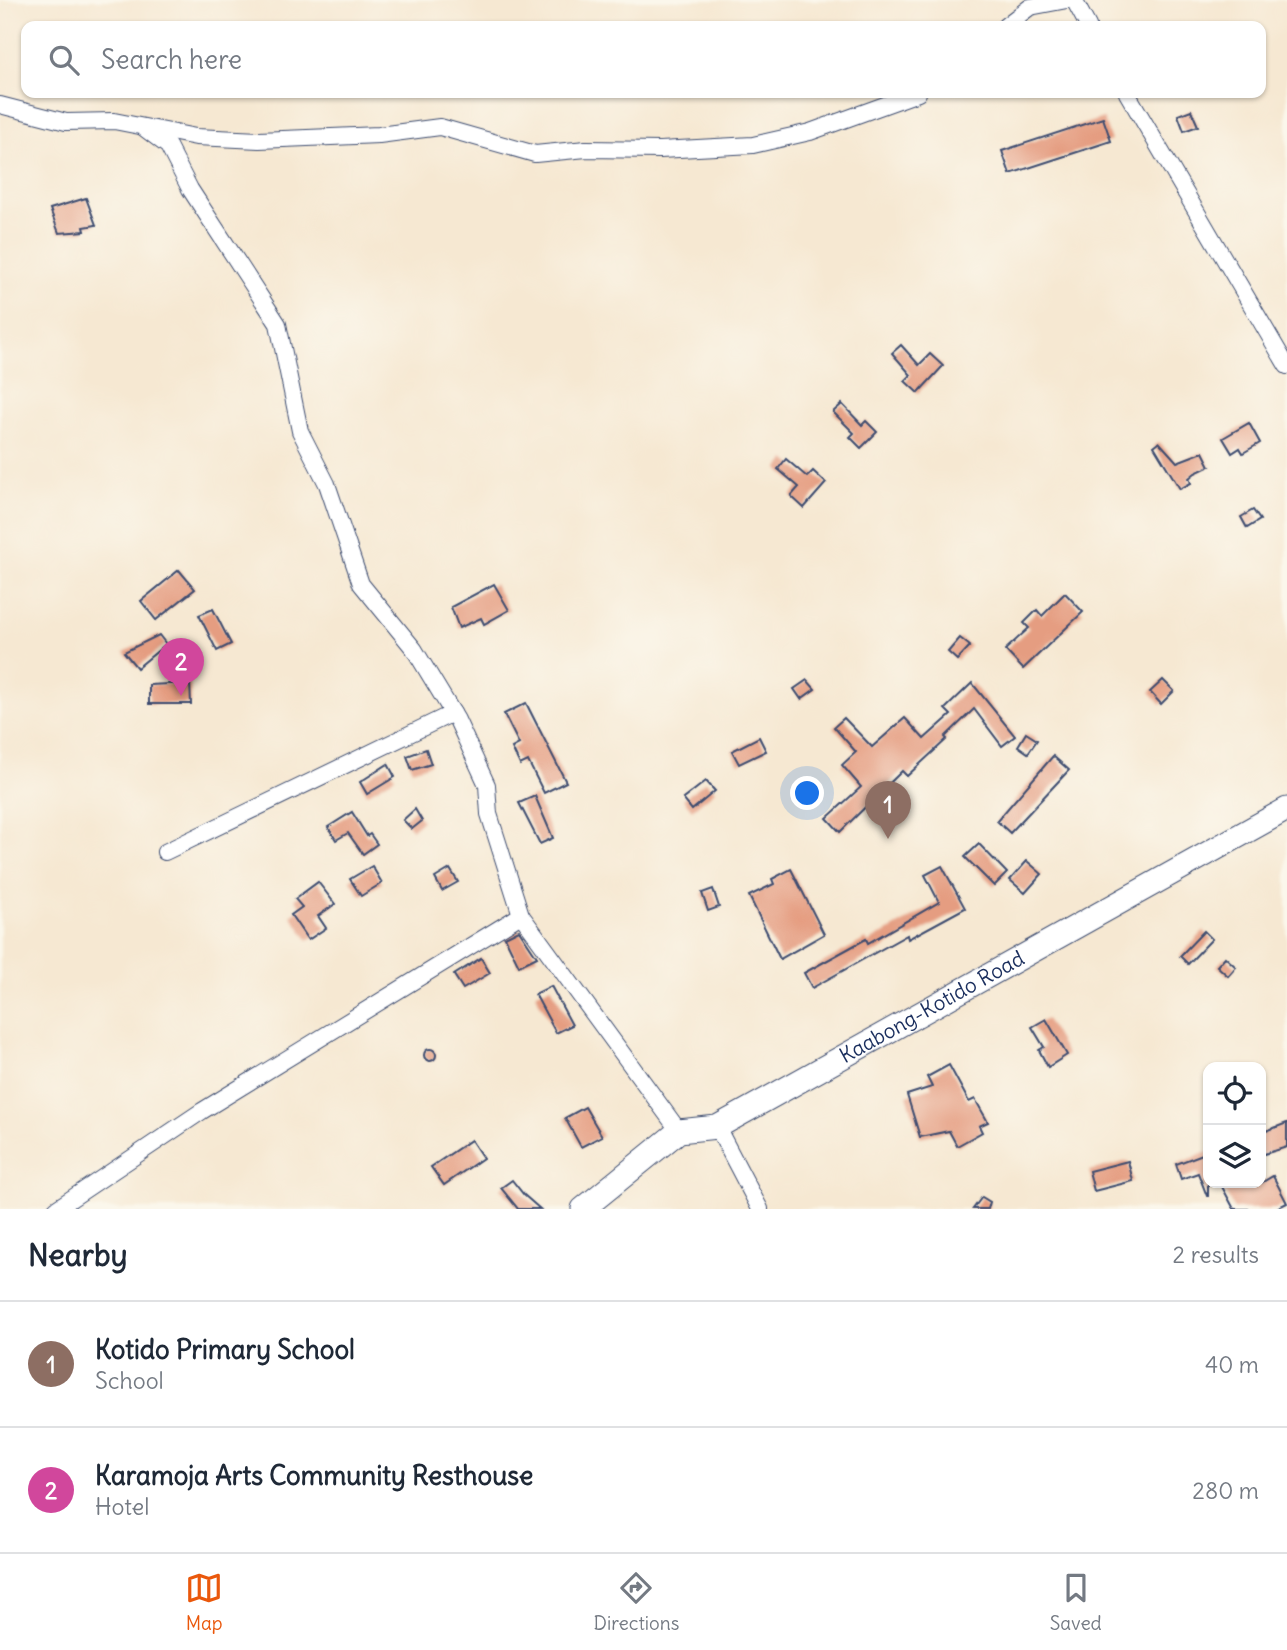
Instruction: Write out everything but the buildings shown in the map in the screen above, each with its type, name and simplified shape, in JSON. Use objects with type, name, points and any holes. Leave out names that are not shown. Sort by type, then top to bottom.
[{"type":"main road","name":"Kaabong-Kotido Road","points":[[679,1131],[717,1127],[1287,809]]},
{"type":"main road","points":[[583,1209],[679,1131]]},
{"type":"street","points":[[1012,21],[1030,7],[1067,0]]},
{"type":"street","points":[[1074,0],[1085,21]]},
{"type":"street","points":[[0,105],[66,122],[114,121],[196,136],[259,140],[379,135],[440,127],[535,153],[586,149],[660,150],[753,145],[810,132],[904,98]]},
{"type":"street","points":[[1130,98],[1287,366]]},
{"type":"street","points":[[142,127],[167,146],[190,189],[278,324],[300,431],[327,484],[361,584],[414,649],[453,712],[487,785],[489,814],[521,915],[679,1131]]},
{"type":"street","points":[[165,852],[453,712]]},
{"type":"street","points":[[56,1209],[202,1111],[521,915]]},
{"type":"street","points":[[717,1127],[760,1209]]},
{"type":"place","name":"Karamoja Arts Community Resthouse","points":[[181,696]]},
{"type":"place","name":"Kotido Primary School","points":[[888,839]]}]
